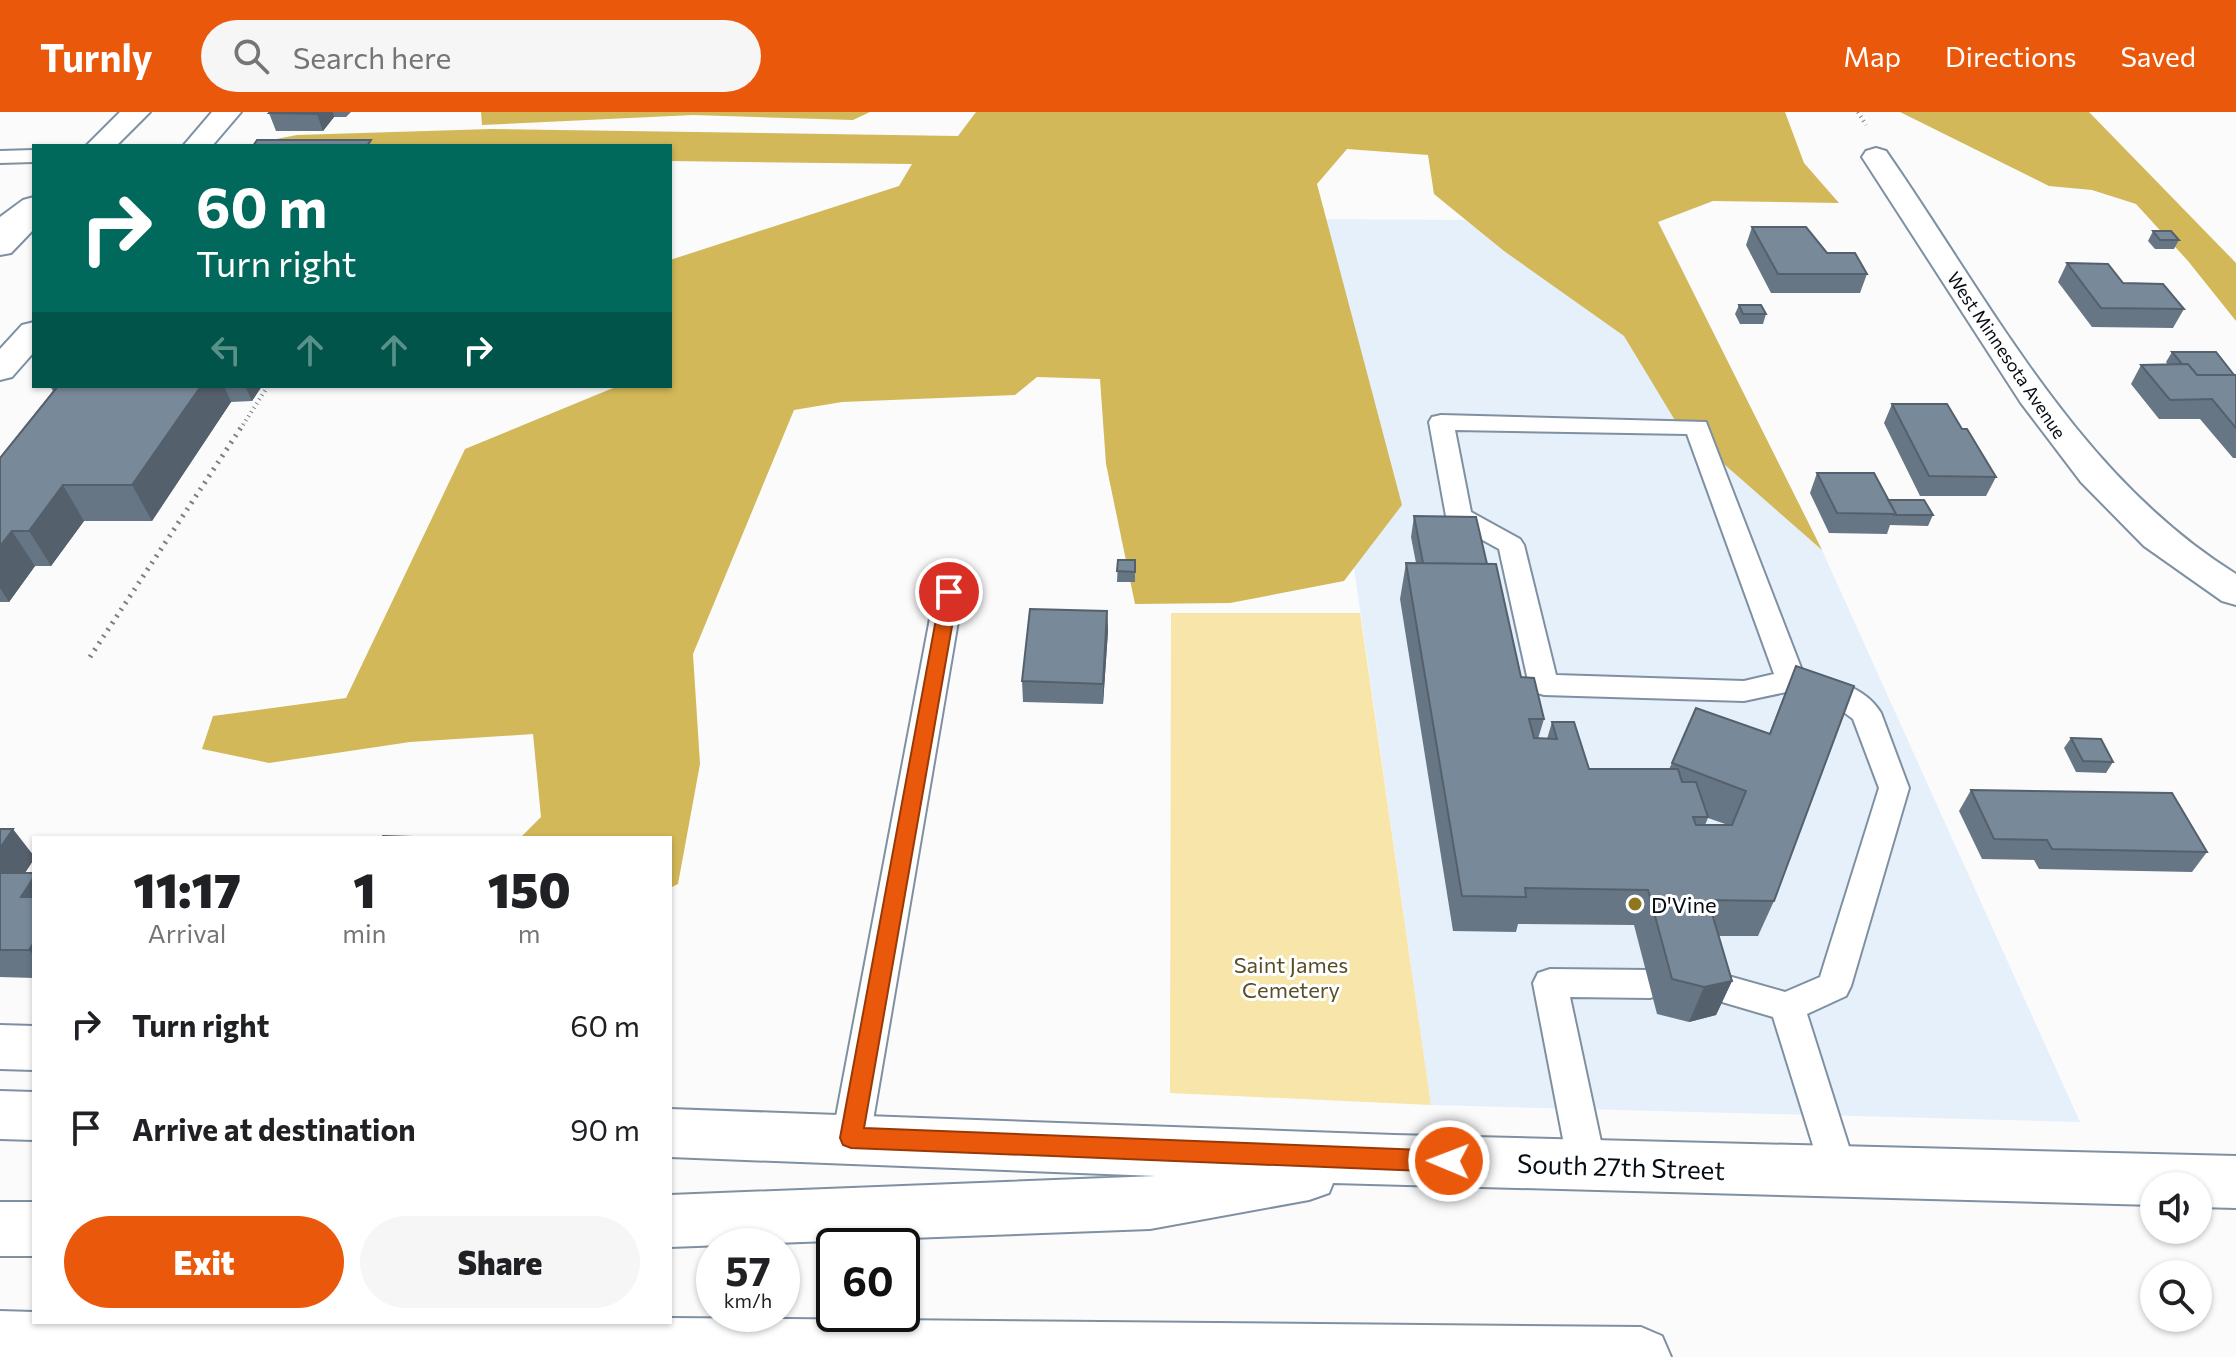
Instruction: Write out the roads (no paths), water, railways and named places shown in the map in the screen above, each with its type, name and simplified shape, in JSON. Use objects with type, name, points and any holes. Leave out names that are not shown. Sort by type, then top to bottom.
[{"type":"main road","points":[[102,144],[136,112]]},
{"type":"main road","points":[[199,144],[227,112]]},
{"type":"main road","name":"West Minnesota Avenue","points":[[1876,157],[2055,429],[2102,485],[2155,537],[2236,592]]},
{"type":"main road","points":[[0,232],[32,210]]},
{"type":"main road","points":[[0,246],[32,211]]},
{"type":"main road","points":[[0,370],[32,334]]},
{"type":"main road","points":[[0,1047],[32,1048]]},
{"type":"main road","points":[[672,1108],[851,1138]]},
{"type":"main road","points":[[0,1115],[32,1116]]},
{"type":"main road","name":"South 27th Street","points":[[672,1133],[1394,1160],[2236,1182]]},
{"type":"main road","points":[[672,1221],[1150,1203],[1394,1160]]},
{"type":"main road","points":[[0,1229],[32,1229]]},
{"type":"main road","points":[[0,1341],[1641,1357]]},
{"type":"lane","points":[[0,157],[32,156]]},
{"type":"lane","points":[[1707,984],[1787,1007],[1834,986],[1894,788],[1866,713],[1834,690],[1791,681],[1744,691],[1544,685],[1511,545],[1459,516],[1441,422],[1697,427],[1791,681]]},
{"type":"lane","points":[[851,1138],[949,592]]},
{"type":"lane","points":[[1587,1165],[1550,983],[1650,984]]},
{"type":"lane","points":[[1787,1007],[1838,1172]]},
{"type":"place","name":"D'Vine","points":[[1635,904]]},
{"type":"park label","name":"Saint James Cemetery","points":[[1291,976]]}]
